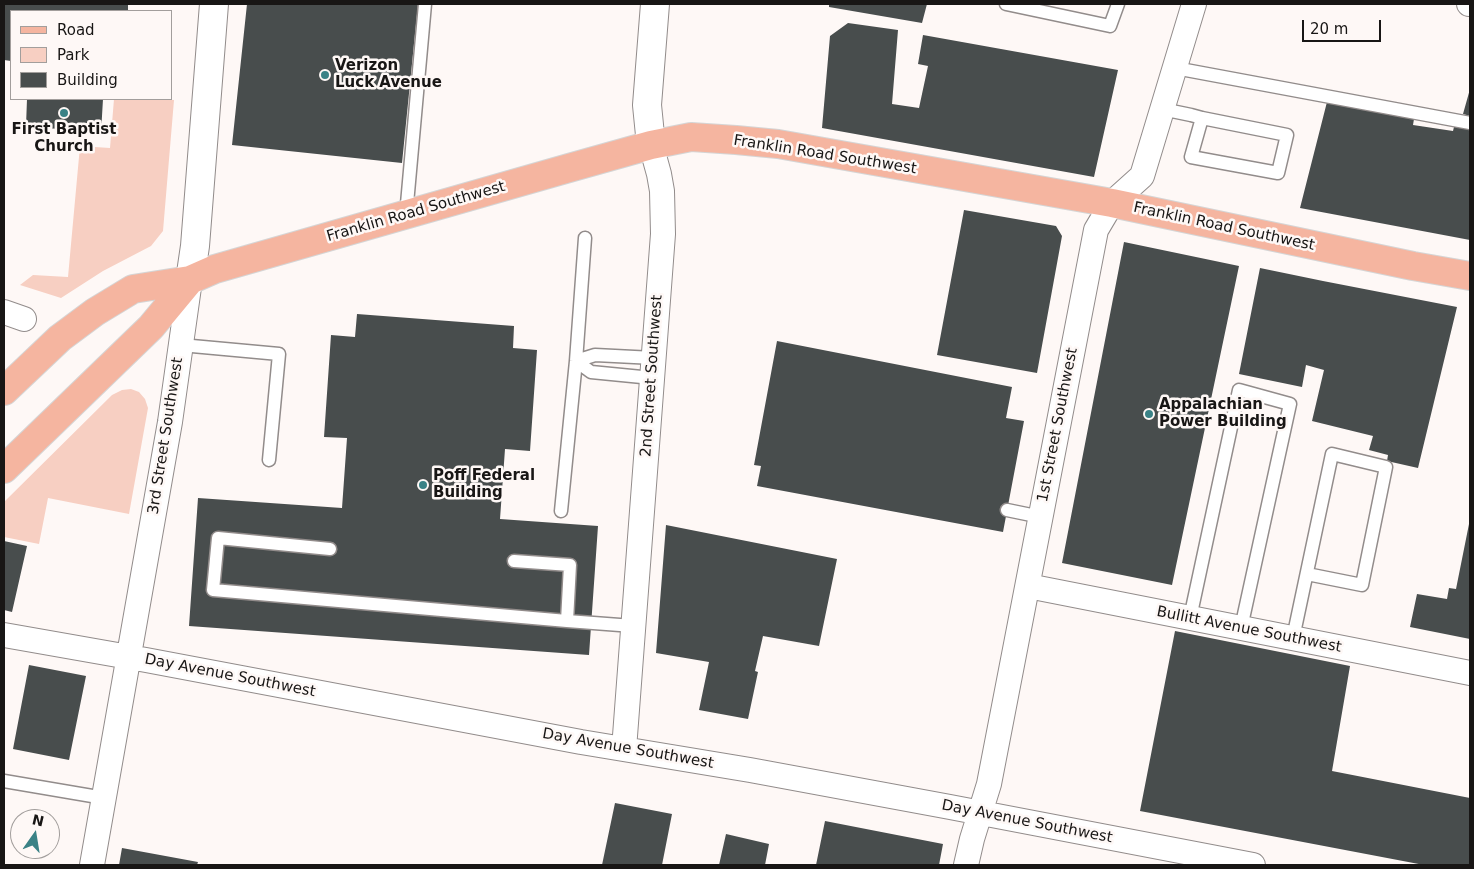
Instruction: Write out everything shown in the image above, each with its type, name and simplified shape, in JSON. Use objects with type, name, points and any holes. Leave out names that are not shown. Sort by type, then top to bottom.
[{"type":"main road","name":"Franklin Road Southwest","points":[[4,392],[60,338],[95,312],[133,289],[190,280],[215,269],[651,145],[691,137],[778,144],[1112,204],[1470,276]]},
{"type":"main road","name":"Franklin Road Southwest","points":[[4,469],[151,327],[190,280]]},
{"type":"street","name":"3rd Street Southwest","points":[[92,865],[170,422],[195,246],[214,4]]},
{"type":"street","name":"2nd Street Southwest","points":[[624,749],[663,234],[662,191],[651,145],[646,106],[655,4]]},
{"type":"street","name":"1st Street Southwest","points":[[966,865],[989,784],[1096,230],[1112,204],[1142,176],[1194,4]]},
{"type":"street","name":"Bullitt Avenue Southwest","points":[[1028,586],[1470,673]]},
{"type":"street","name":"Day Avenue Southwest","points":[[4,635],[581,742],[750,770],[981,812],[1253,865]]},
{"type":"lane","points":[[406,215],[425,4]]},
{"type":"lane","points":[[1006,4],[1110,26],[1118,4]]},
{"type":"lane","points":[[1174,68],[1470,123]]},
{"type":"lane","points":[[1162,109],[1287,135],[1278,173],[1191,157],[1202,118]]},
{"type":"lane","points":[[561,511],[576,361],[585,238]]},
{"type":"lane","points":[[181,344],[279,354],[269,460]]},
{"type":"lane","points":[[576,361],[595,355],[653,368]]},
{"type":"lane","points":[[576,361],[591,372],[653,368]]},
{"type":"lane","points":[[1190,618],[1239,390],[1290,404],[1241,628]]},
{"type":"lane","points":[[1293,638],[1332,454],[1386,467],[1362,585],[1307,574]]},
{"type":"lane","points":[[1007,510],[1041,517]]},
{"type":"lane","points":[[330,549],[218,538],[213,590],[633,626]]},
{"type":"lane","points":[[514,561],[570,565],[567,621]]},
{"type":"lane","points":[[4,781],[104,798]]},
{"type":"green space","points":[[114,100],[174,100],[163,231],[151,246],[103,271],[61,298],[20,285],[33,275],[68,277],[80,146],[110,148]]},
{"type":"green space","points":[[131,389],[139,392],[145,399],[148,408],[129,514],[48,498],[39,544],[4,537],[4,502],[112,395],[122,390]]},
{"type":"building","points":[[4,4],[128,4],[128,10],[10,10],[10,61],[4,60]]},
{"type":"building","name":"Verizon Luck Avenue","points":[[247,4],[418,4],[402,163],[232,145]]},
{"type":"building","points":[[829,4],[927,4],[922,23],[829,7]]},
{"type":"building","points":[[848,23],[898,30],[892,104],[919,108],[928,66],[918,64],[923,35],[1118,70],[1094,177],[822,128],[830,36]]},
{"type":"building","points":[[1470,89],[1470,116],[1463,114]]},
{"type":"building","points":[[1328,98],[1414,119],[1413,125],[1453,131],[1455,123],[1470,126],[1470,240],[1300,208]]},
{"type":"building","name":"First Baptist Church","points":[[27,100],[103,100],[101,133],[26,126]]},
{"type":"building","points":[[964,210],[1056,226],[1062,236],[1037,373],[937,355]]},
{"type":"building","name":"Appalachian Power Building","points":[[1124,242],[1239,266],[1172,585],[1062,563]]},
{"type":"building","points":[[1260,268],[1457,307],[1418,468],[1387,461],[1388,455],[1369,450],[1373,436],[1312,421],[1324,370],[1306,365],[1302,387],[1239,374]]},
{"type":"building","name":"Poff Federal Building","points":[[357,314],[514,326],[513,348],[537,350],[530,451],[505,449],[500,519],[598,526],[589,655],[189,626],[198,498],[342,508],[347,438],[324,437],[331,335],[355,337]]},
{"type":"building","points":[[777,341],[1012,387],[1006,418],[1024,421],[1003,532],[757,486],[761,466],[754,465]]},
{"type":"building","points":[[1469,524],[1470,639],[1410,627],[1417,594],[1447,599],[1449,588],[1456,589]]},
{"type":"building","points":[[666,525],[837,559],[819,646],[763,636],[755,671],[758,672],[748,719],[699,710],[709,662],[656,653]]},
{"type":"building","points":[[4,541],[27,546],[12,612],[4,610]]},
{"type":"building","points":[[1175,631],[1350,666],[1332,771],[1470,798],[1470,865],[1424,865],[1140,811]]},
{"type":"building","points":[[29,665],[86,676],[69,760],[13,749]]},
{"type":"building","points":[[615,803],[672,814],[662,865],[602,865]]},
{"type":"building","points":[[825,821],[943,844],[939,865],[816,865]]},
{"type":"building","points":[[726,834],[769,844],[765,865],[719,865]]},
{"type":"building","points":[[122,848],[198,862],[197,865],[119,865]]},
{"type":"place","name":"Verizon Luck Avenue","points":[[325,75]]},
{"type":"place","name":"First Baptist Church","points":[[64,113]]},
{"type":"place","name":"Appalachian Power Building","points":[[1149,414]]},
{"type":"place","name":"Poff Federal Building","points":[[423,485]]}]
